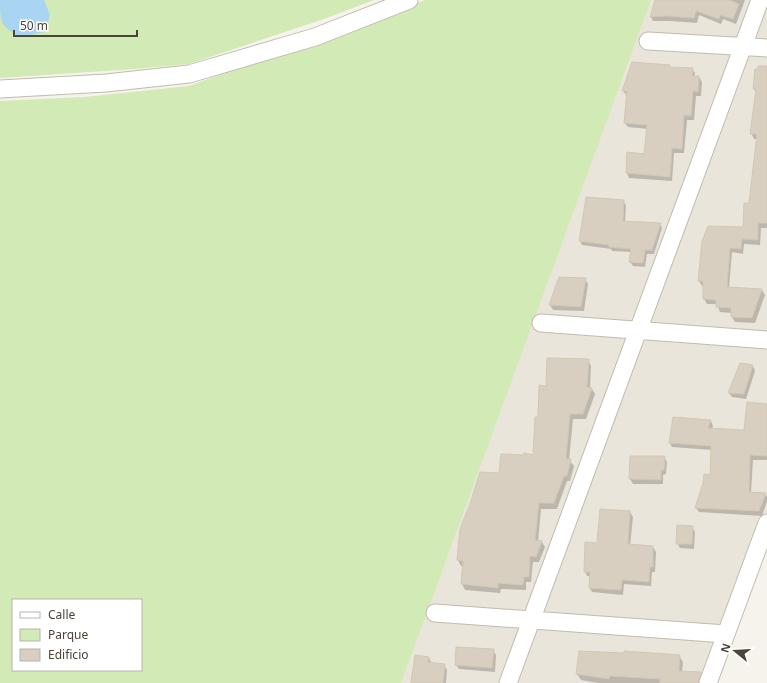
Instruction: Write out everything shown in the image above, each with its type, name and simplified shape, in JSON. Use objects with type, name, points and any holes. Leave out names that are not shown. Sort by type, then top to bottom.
[{"type":"street","points":[[0,89],[106,83],[189,74],[315,37],[409,0]]},
{"type":"street","points":[[508,683],[760,0]]},
{"type":"street","points":[[648,41],[767,48]]},
{"type":"street","points":[[541,323],[767,340]]},
{"type":"street","points":[[708,683],[767,523]]},
{"type":"street","points":[[435,613],[726,634]]},
{"type":"shaded area","points":[[621,0],[767,0],[767,534],[712,683],[381,683]]},
{"type":"green space","points":[[0,0],[374,0],[324,19],[189,64],[0,78]]},
{"type":"green space","points":[[425,0],[651,0],[401,683],[0,683],[0,101],[84,97],[189,86]]},
{"type":"water","points":[[0,0],[44,0],[50,15],[45,32],[20,37],[8,29],[2,23],[0,14]]},
{"type":"building","points":[[655,0],[729,0],[739,4],[733,19],[720,15],[719,19],[696,11],[694,18],[666,16],[650,17]]},
{"type":"building","points":[[632,62],[670,65],[669,67],[693,68],[692,76],[699,76],[698,92],[693,91],[691,116],[684,115],[682,149],[672,148],[670,177],[626,173],[627,152],[644,154],[647,125],[624,123],[627,91],[622,91]]},
{"type":"building","points":[[758,66],[767,66],[767,223],[758,223],[758,240],[742,239],[741,249],[730,248],[727,287],[762,289],[752,318],[731,317],[731,308],[716,307],[716,300],[703,299],[703,281],[698,281],[702,241],[708,226],[743,227],[744,203],[749,203],[757,134],[750,134],[756,89],[753,89],[755,69],[758,69]]},
{"type":"building","points":[[586,197],[624,200],[623,221],[661,223],[652,250],[645,250],[643,263],[629,262],[631,249],[609,247],[609,245],[579,241]]},
{"type":"building","points":[[559,277],[586,278],[581,307],[549,305]]},
{"type":"building","points":[[547,358],[589,359],[587,387],[592,388],[583,414],[570,414],[566,459],[571,459],[567,476],[564,476],[554,503],[539,503],[535,540],[542,541],[536,557],[530,556],[529,577],[524,577],[523,585],[498,583],[498,588],[461,584],[463,561],[457,560],[460,529],[480,472],[499,473],[501,454],[524,455],[524,453],[533,455],[535,417],[538,417],[539,385],[546,386]]},
{"type":"building","points":[[740,363],[753,365],[744,394],[728,393]]},
{"type":"building","points":[[747,402],[767,404],[767,456],[750,455],[749,492],[766,493],[759,511],[695,508],[703,483],[704,474],[710,475],[711,446],[669,443],[673,417],[711,420],[708,428],[744,430]]},
{"type":"building","points":[[630,456],[665,456],[664,470],[661,470],[661,480],[629,479]]},
{"type":"building","points":[[600,509],[630,511],[628,544],[653,546],[653,567],[650,567],[649,582],[622,580],[621,590],[589,588],[590,572],[584,572],[585,542],[597,543]]},
{"type":"building","points":[[677,525],[693,526],[692,544],[676,544]]},
{"type":"building","points":[[456,647],[494,649],[492,668],[455,665]]},
{"type":"building","points":[[579,651],[624,653],[624,651],[680,655],[679,671],[701,672],[698,683],[660,683],[660,679],[610,676],[609,679],[576,674]]},
{"type":"building","points":[[415,655],[429,657],[428,662],[445,664],[443,683],[411,683]]}]
